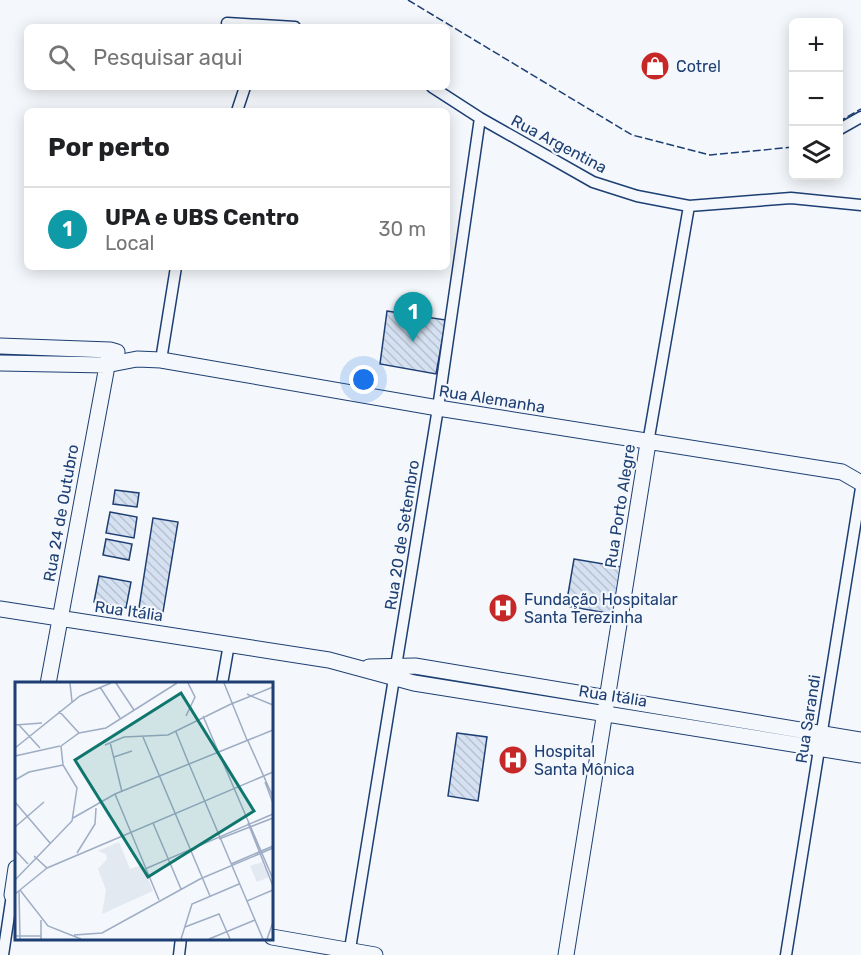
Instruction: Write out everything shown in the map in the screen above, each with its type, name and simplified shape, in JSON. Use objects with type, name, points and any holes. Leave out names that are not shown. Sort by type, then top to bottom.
[{"type":"main road","name":"Rua Alemanha","points":[[0,346],[160,360],[648,443],[842,472],[861,483]]},
{"type":"main road","name":"Rua Alemanha","points":[[0,363],[108,357]]},
{"type":"main road","name":"Rua 24 de Outubro","points":[[48,682],[108,357]]},
{"type":"main road","name":"Rua Porto Alegre","points":[[566,955],[648,443]]},
{"type":"main road","name":"Rua Alemanha","points":[[842,472],[861,467]]},
{"type":"main road","name":"Rua Itália","points":[[0,609],[229,644],[360,667],[395,671],[415,666],[606,705],[820,740],[861,740]]},
{"type":"main road","name":"Rua Itália","points":[[820,740],[861,754]]},
{"type":"main road","points":[[273,937],[349,953],[375,955]]},
{"type":"street","points":[[227,23],[240,24]]},
{"type":"street","points":[[238,108],[244,90]]},
{"type":"street","name":"Rua Argentina","points":[[437,90],[480,118],[593,182],[637,196],[689,206],[791,198],[861,205]]},
{"type":"street","points":[[843,127],[861,117]]},
{"type":"street","name":"Rua 20 de Setembro","points":[[349,953],[438,408],[480,118]]},
{"type":"street","name":"Rua Porto Alegre","points":[[648,443],[689,206]]},
{"type":"street","points":[[160,360],[175,270]]},
{"type":"street","name":"Rua Sarandi","points":[[786,955],[861,488]]},
{"type":"street","points":[[222,682],[229,644]]},
{"type":"street","points":[[3,955],[14,895]]},
{"type":"street","points":[[179,955],[181,940]]},
{"type":"building","points":[[387,311],[446,320],[436,374],[380,364]]},
{"type":"building","points":[[115,490],[139,493],[137,507],[113,504]]},
{"type":"building","points":[[110,512],[137,517],[134,538],[106,533]]},
{"type":"building","points":[[153,518],[178,522],[163,612],[139,608]]},
{"type":"building","points":[[106,539],[132,544],[129,560],[103,555]]},
{"type":"building","points":[[574,559],[622,567],[613,614],[566,606]]},
{"type":"building","points":[[99,576],[131,582],[126,608],[94,602]]},
{"type":"building","points":[[457,733],[487,737],[478,801],[448,796]]},
{"type":"fence","points":[[408,0],[448,24]]},
{"type":"fence","points":[[450,25],[632,135],[710,155],[789,147]]},
{"type":"fence","points":[[843,119],[861,109]]},
{"type":"place","name":"Cotrel","points":[[655,66]]},
{"type":"place","name":"UPA e UBS Centro","points":[[413,342]]},
{"type":"place","name":"Fundação Hospitalar Santa Terezinha","points":[[503,608]]},
{"type":"place","name":"Hospital Santa Mônica","points":[[513,760]]}]
